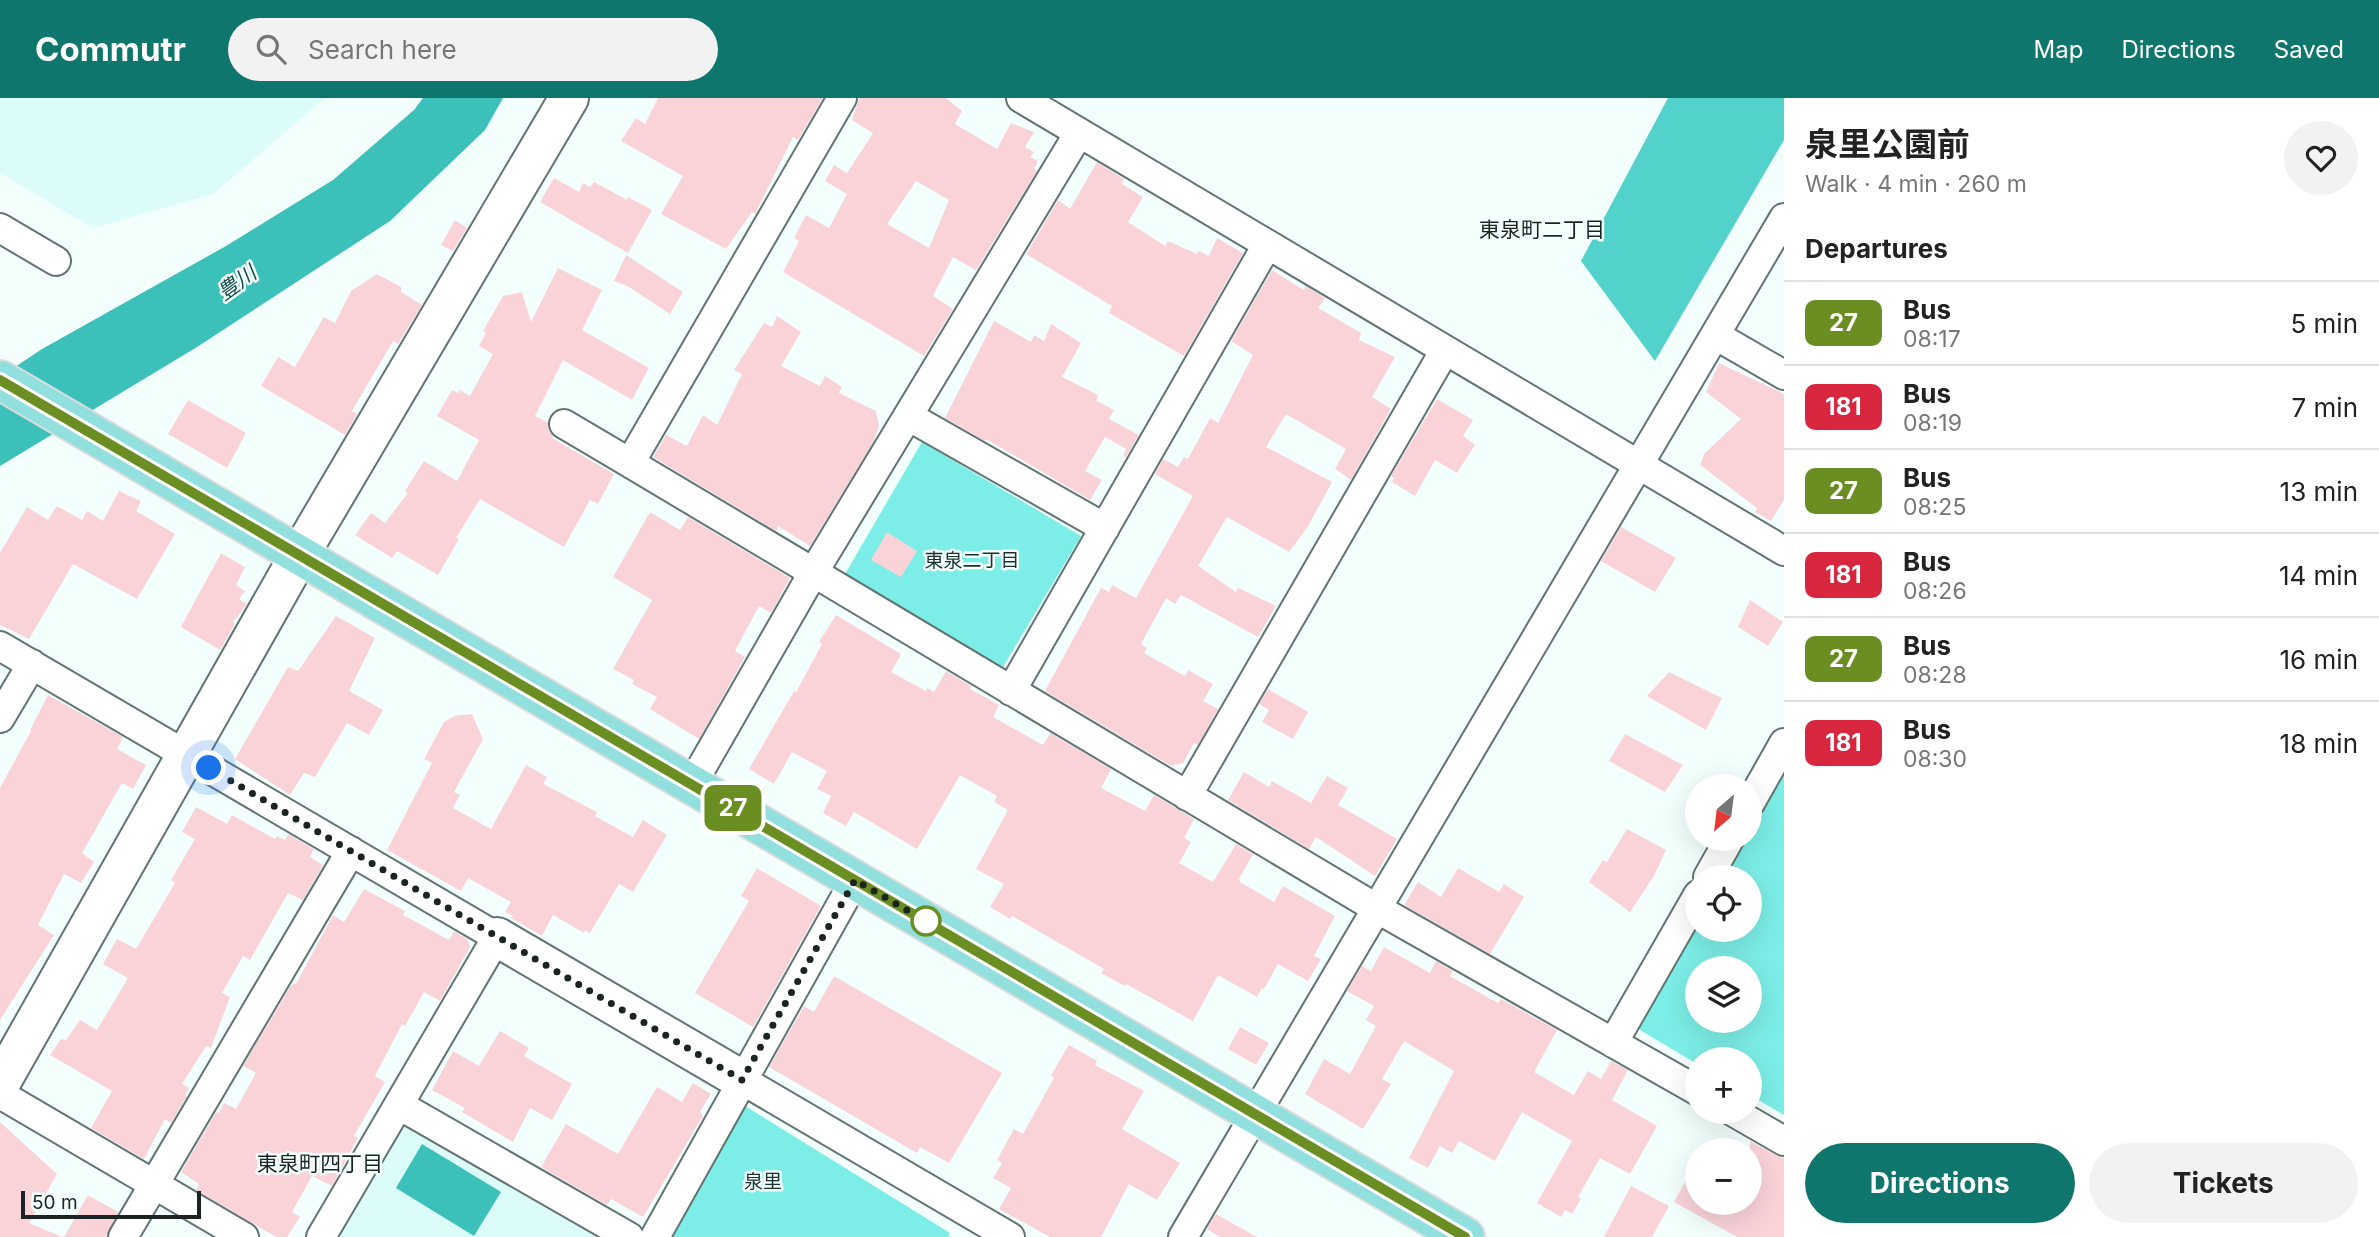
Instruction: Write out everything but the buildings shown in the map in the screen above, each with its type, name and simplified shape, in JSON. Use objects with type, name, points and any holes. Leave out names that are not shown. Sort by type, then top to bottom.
[{"type":"main road","points":[[0,380],[1465,1237]]},
{"type":"street","points":[[0,1084],[300,554],[569,98]]},
{"type":"street","points":[[629,463],[842,98]]},
{"type":"street","points":[[1021,98],[1784,551]]},
{"type":"street","points":[[692,784],[813,573],[1079,133]]},
{"type":"street","points":[[1183,1237],[1784,218]]},
{"type":"street","points":[[0,228],[56,261]]},
{"type":"street","points":[[1011,691],[1267,245]]},
{"type":"street","points":[[1715,334],[1784,375]]},
{"type":"street","points":[[1187,796],[1445,350]]},
{"type":"street","points":[[908,416],[1105,528]]},
{"type":"street","points":[[564,424],[1376,908],[1685,1084]]},
{"type":"street","points":[[0,646],[742,1080],[976,1229],[1010,1237]]},
{"type":"street","points":[[0,718],[32,664]]},
{"type":"street","points":[[1762,782],[1784,743]]},
{"type":"street","points":[[123,1237],[351,851]]},
{"type":"street","points":[[655,1237],[855,880]]},
{"type":"street","points":[[1613,1043],[1685,918]]},
{"type":"street","points":[[321,1237],[497,937]]},
{"type":"street","points":[[0,1094],[244,1237]]},
{"type":"street","points":[[399,1105],[629,1237]]},
{"type":"street","points":[[1755,1124],[1784,1141]]},
{"type":"shaded area","points":[[0,98],[325,98],[213,194],[93,228],[0,173]]},
{"type":"shaded area","points":[[1668,98],[1784,98],[1784,140],[1655,361],[1581,261]]},
{"type":"shaded area","points":[[405,1119],[604,1237],[337,1237]]},
{"type":"green space","name":"東泉二丁目","points":[[922,442],[1081,536],[1003,667],[845,574]]},
{"type":"green space","points":[[1784,775],[1784,1115],[1762,1102],[1762,1047],[1685,1047],[1685,1057],[1635,1027],[1685,942],[1762,942],[1762,865],[1731,865],[1739,851],[1762,851],[1762,812]]},
{"type":"green space","name":"泉里","points":[[742,1104],[950,1233],[948,1237],[668,1237]]},
{"type":"water","name":"豊川","points":[[423,98],[503,98],[485,130],[390,221],[197,347],[0,466],[0,377],[42,349],[226,246],[333,180],[414,110]]},
{"type":"water","points":[[422,1144],[501,1192],[474,1236],[396,1188]]},
{"type":"bus line","name":"27","points":[[0,380],[1465,1237]]},
{"type":"district","name":"東泉町二丁目","points":[[1542,230]]},
{"type":"district","name":"東泉町四丁目","points":[[320,1164]]},
{"type":"route","points":[[209,768],[742,1080],[855,880],[926,921]]}]
